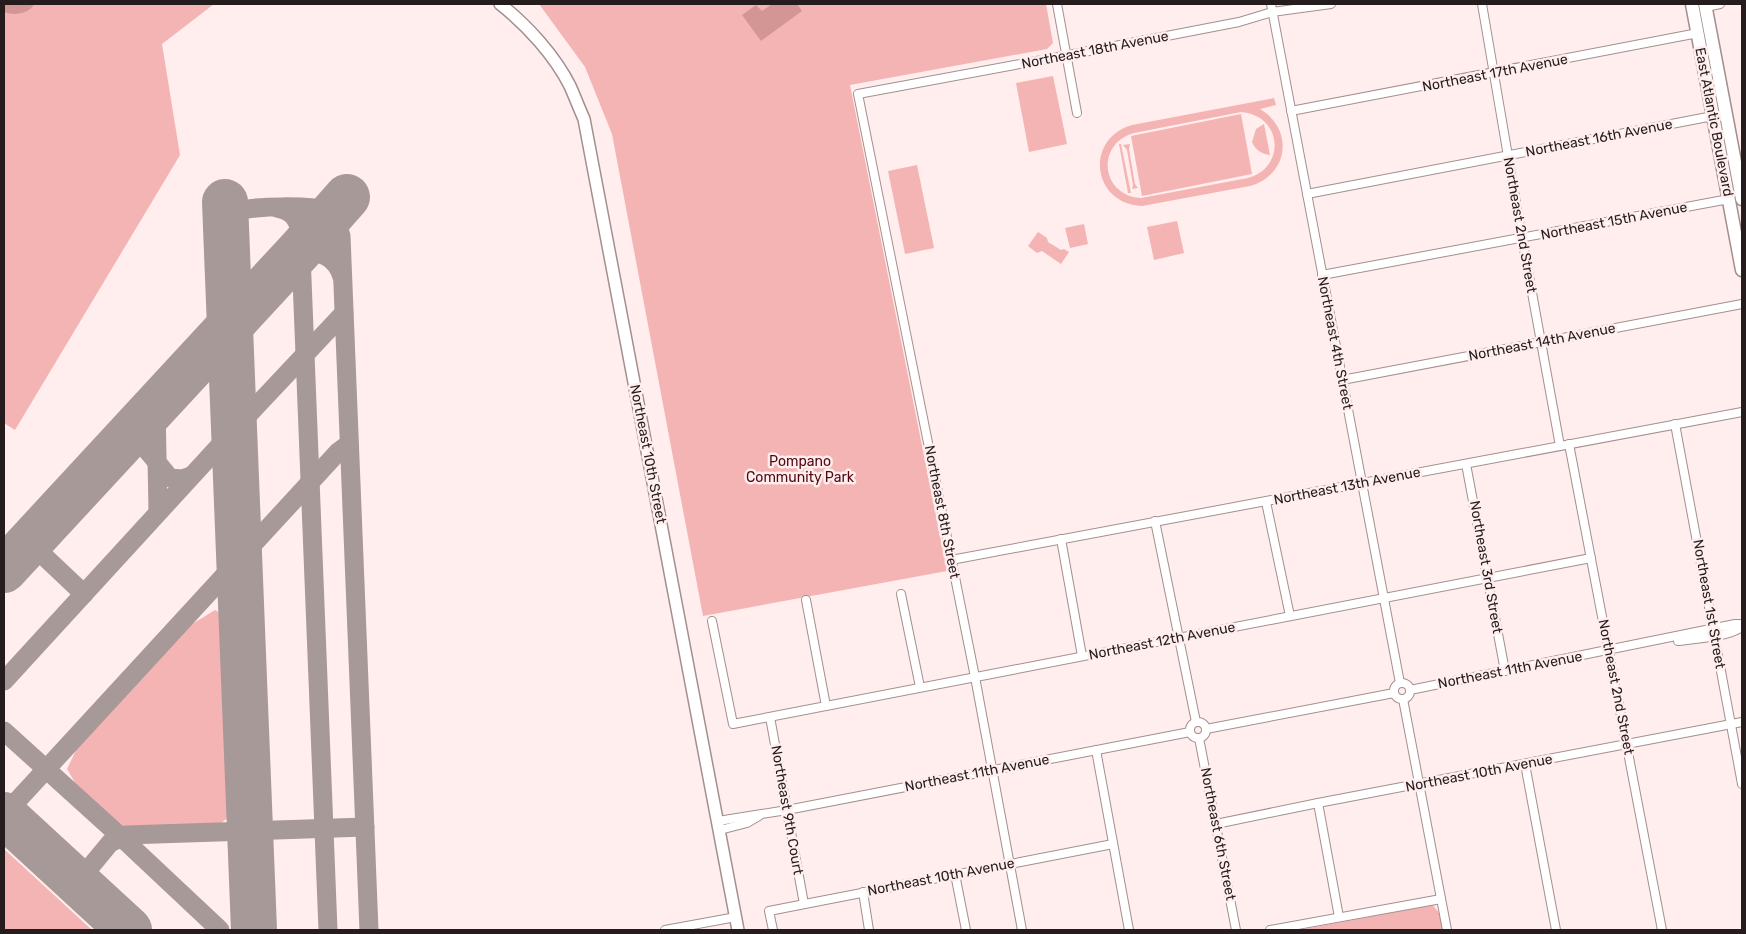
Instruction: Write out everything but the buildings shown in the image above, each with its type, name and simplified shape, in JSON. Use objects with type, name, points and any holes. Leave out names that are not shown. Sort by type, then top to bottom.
[{"type":"main road","name":"East Atlantic Boulevard","points":[[1692,4],[1742,270]]},
{"type":"main road","name":"East Atlantic Boulevard","points":[[1706,5],[1742,199]]},
{"type":"main road","points":[[1698,33],[1713,81],[1717,85],[1721,85]]},
{"type":"main road","points":[[1713,116],[1720,120],[1730,131]]},
{"type":"main road","points":[[1729,199],[1739,205],[1742,210]]},
{"type":"street","name":"Northeast 10th Street","points":[[500,4],[514,14],[544,46],[570,85],[584,119],[738,930]]},
{"type":"street","points":[[1057,4],[1077,113]]},
{"type":"street","name":"Northeast 4th Street","points":[[1271,4],[1400,683]]},
{"type":"street","name":"Northeast 18th Avenue","points":[[858,94],[1239,22],[1272,12],[1331,4]]},
{"type":"street","name":"Northeast 2nd Street","points":[[1482,4],[1507,156],[1560,446]]},
{"type":"street","points":[[1706,5],[1720,4]]},
{"type":"street","name":"Northeast 17th Avenue","points":[[1291,111],[1493,74],[1698,33]]},
{"type":"street","name":"Northeast 8th Street","points":[[858,94],[993,770],[1022,930]]},
{"type":"street","name":"Northeast 16th Avenue","points":[[1307,194],[1713,116]]},
{"type":"street","name":"Northeast 15th Avenue","points":[[1322,276],[1729,199]]},
{"type":"street","name":"Northeast 14th Avenue","points":[[1342,380],[1742,304]]},
{"type":"street","name":"Northeast 13th Avenue","points":[[951,560],[1742,412]]},
{"type":"street","name":"Northeast 1st Street","points":[[1675,424],[1742,784]]},
{"type":"street","name":"Northeast 2nd Street","points":[[1569,444],[1662,930]]},
{"type":"street","name":"Northeast 3rd Street","points":[[1466,464],[1504,671]]},
{"type":"street","points":[[1266,502],[1290,616]]},
{"type":"street","points":[[1155,521],[1196,722]]},
{"type":"street","points":[[1061,539],[1082,656]]},
{"type":"street","name":"Northeast 12th Avenue","points":[[712,620],[733,724],[1590,558]]},
{"type":"street","points":[[901,594],[920,687]]},
{"type":"street","points":[[806,600],[826,706]]},
{"type":"street","name":"Northeast 11th Avenue","points":[[1410,690],[1669,638],[1678,641],[1714,632],[1738,630],[1742,626]]},
{"type":"street","points":[[1400,683],[1406,683],[1410,690],[1409,696],[1403,699],[1398,698],[1394,693],[1395,686],[1400,683]]},
{"type":"street","points":[[1206,729],[1394,693]]},
{"type":"street","points":[[1403,699],[1447,930]]},
{"type":"street","name":"Northeast 9th Court","points":[[770,716],[804,904]]},
{"type":"street","points":[[1196,722],[1203,724],[1206,729]]},
{"type":"street","points":[[1196,722],[1191,726],[1190,732],[1194,737],[1199,738],[1203,736],[1206,729]]},
{"type":"street","name":"Northeast 10th Avenue","points":[[1216,824],[1742,722]]},
{"type":"street","name":"Northeast 11th Avenue","points":[[719,825],[747,822],[763,814],[1190,732]]},
{"type":"street","name":"Northeast 6th Street","points":[[1199,738],[1236,930]]},
{"type":"street","points":[[1096,750],[1129,930]]},
{"type":"street","points":[[1525,764],[1556,930]]},
{"type":"street","points":[[1318,803],[1339,917]]},
{"type":"street","name":"Northeast 10th Avenue","points":[[773,930],[769,911],[1113,844]]},
{"type":"street","points":[[955,874],[966,930]]},
{"type":"street","points":[[862,892],[870,930]]},
{"type":"street","points":[[1270,930],[1441,899]]},
{"type":"street","points":[[664,930],[736,917]]},
{"type":"green space","points":[[4,4],[214,4],[162,44],[180,155],[15,430],[4,423]]},
{"type":"green space","name":"Pompano Community Park","points":[[539,4],[1046,4],[1053,43],[1047,49],[850,85],[947,571],[703,616],[612,134],[585,67]]},
{"type":"green space","points":[[1053,76],[1067,144],[1029,152],[1016,83]]},
{"type":"green space","points":[[1274,98],[1276,105],[1260,109],[1271,118],[1278,128],[1282,139],[1282,151],[1279,162],[1273,172],[1263,180],[1250,186],[1142,206],[1125,203],[1113,194],[1104,183],[1100,170],[1101,156],[1106,143],[1117,132],[1132,125]],"holes":[[[1241,112],[1255,115],[1265,122],[1272,131],[1274,153],[1269,163],[1261,172],[1248,178],[1141,198],[1128,195],[1118,189],[1111,179],[1108,169],[1109,158],[1113,148],[1121,139],[1134,133]]]},
{"type":"green space","points":[[1241,114],[1252,174],[1142,196],[1131,136]]},
{"type":"green space","points":[[1264,124],[1270,155],[1259,151],[1252,142],[1256,129]]},
{"type":"green space","points":[[1119,144],[1121,144],[1131,193],[1128,193]]},
{"type":"green space","points":[[1130,144],[1129,149],[1135,184],[1138,188],[1132,189],[1133,185],[1127,150],[1123,145]]},
{"type":"green space","points":[[917,165],[934,248],[905,254],[888,171]]},
{"type":"green space","points":[[1177,221],[1184,253],[1154,260],[1147,227]]},
{"type":"green space","points":[[1084,224],[1088,244],[1070,248],[1065,228]]},
{"type":"green space","points":[[1038,232],[1047,238],[1048,242],[1061,250],[1064,249],[1069,252],[1061,264],[1042,251],[1037,253],[1028,246]]},
{"type":"green space","points":[[215,610],[223,615],[230,816],[220,824],[130,828],[119,825],[80,791],[67,769],[78,746],[138,677],[189,626]]},
{"type":"green space","points":[[4,849],[92,930],[4,930]]},
{"type":"green space","points":[[1433,905],[1439,913],[1443,930],[1299,930]]},
{"type":"shaded area","points":[[4,4],[34,4],[29,10],[17,14],[4,12]]},
{"type":"shaded area","points":[[772,4],[797,4],[802,11],[761,41],[742,15],[756,5],[762,11]]},
{"type":"taxiway","points":[[226,233],[230,220],[240,211],[256,208],[296,207],[325,211],[336,222],[341,236],[369,930]]},
{"type":"taxiway","points":[[277,208],[286,210],[292,215],[300,229],[328,930]]},
{"type":"taxiway","points":[[300,250],[326,256],[336,264],[342,277]]},
{"type":"taxiway","points":[[4,681],[344,313]]},
{"type":"taxiway","points":[[156,404],[158,512]]},
{"type":"taxiway","points":[[118,446],[141,443],[170,478],[182,479],[191,476]]},
{"type":"taxiway","points":[[4,815],[338,452],[349,444]]},
{"type":"taxiway","points":[[29,542],[84,594]]},
{"type":"taxiway","points":[[4,731],[220,930]]},
{"type":"taxiway","points":[[77,883],[110,843],[126,835],[365,827]]},
{"type":"runway","points":[[4,570],[347,197]]},
{"type":"runway","points":[[225,202],[254,930]]},
{"type":"runway","points":[[4,815],[129,930]]}]
